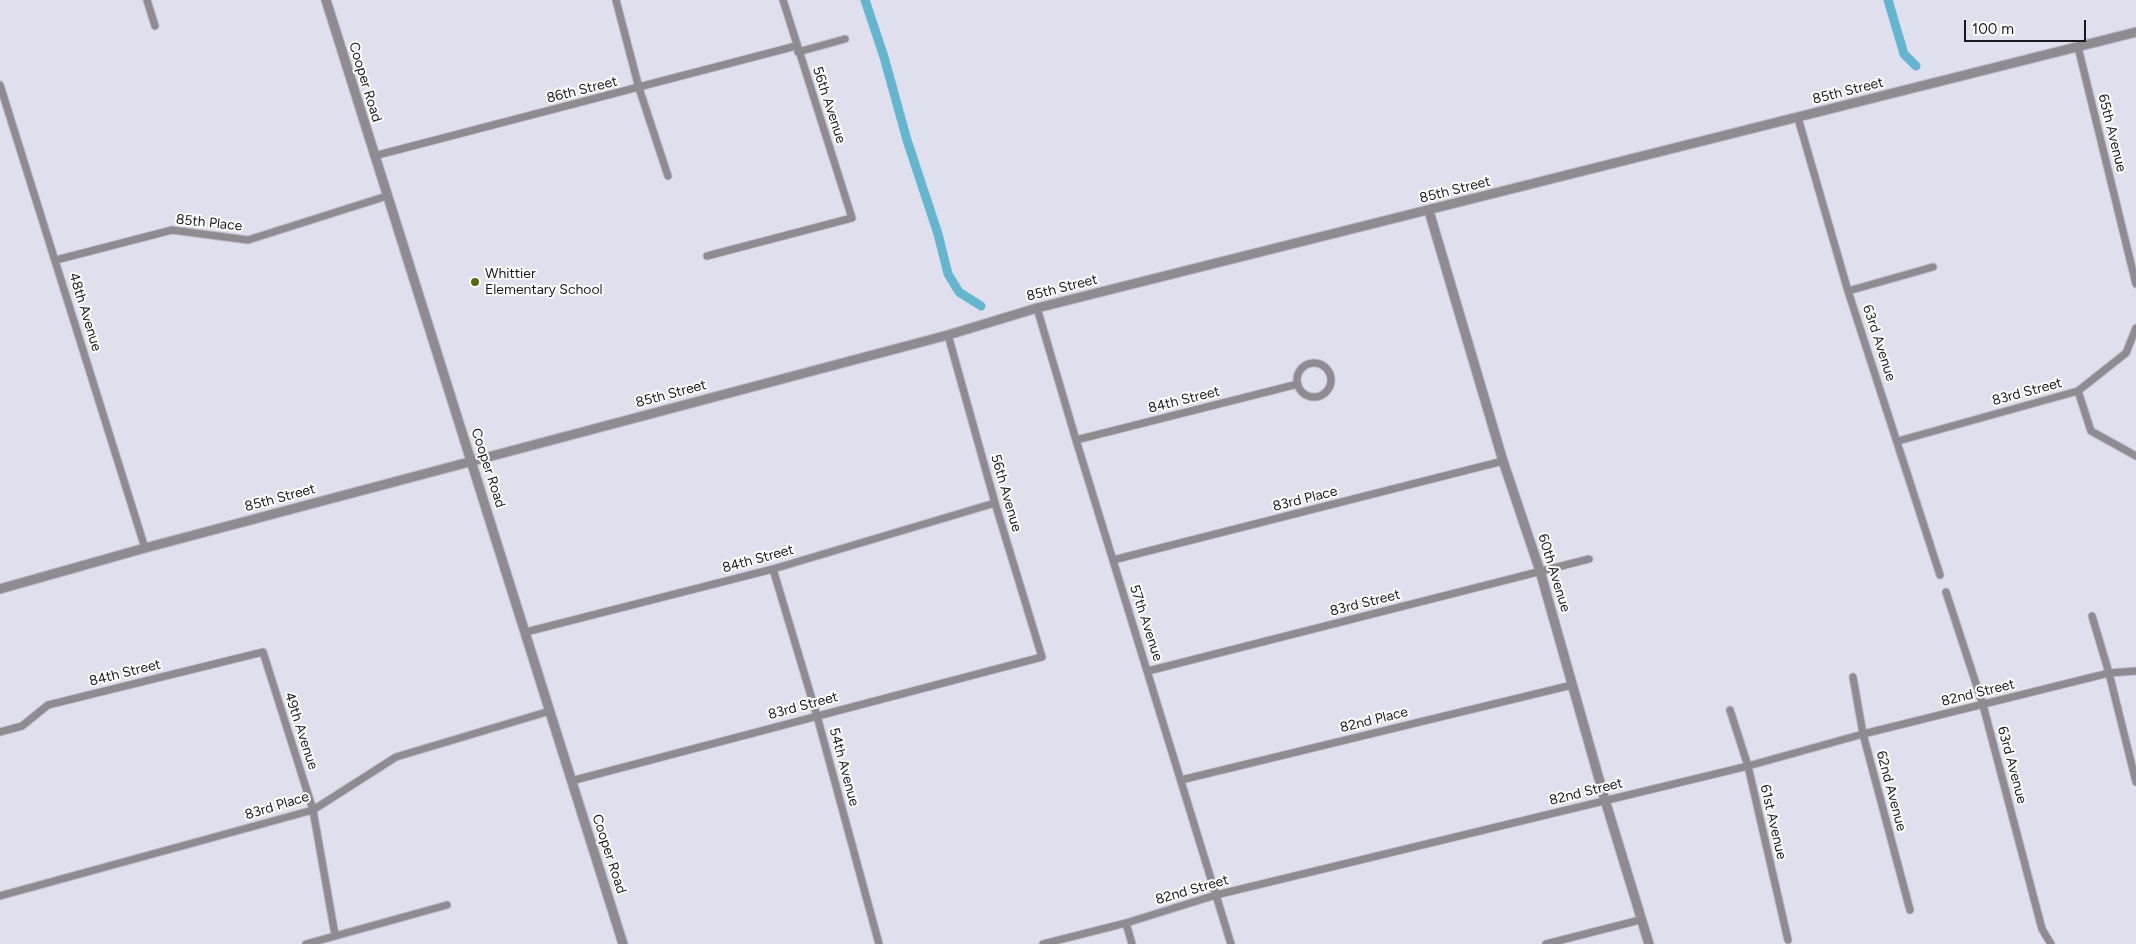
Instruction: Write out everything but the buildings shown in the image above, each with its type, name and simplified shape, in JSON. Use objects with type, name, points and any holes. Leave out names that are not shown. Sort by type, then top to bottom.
[{"type":"street","points":[[147,0],[155,26]]},
{"type":"street","name":"Cooper Road","points":[[326,0],[386,196],[526,632],[623,944]]},
{"type":"street","points":[[616,0],[639,88],[668,176]]},
{"type":"street","name":"56th Avenue","points":[[708,256],[852,218],[782,0]]},
{"type":"street","name":"85th Street","points":[[0,589],[145,548],[948,334],[1037,308],[2136,32]]},
{"type":"street","name":"86th Street","points":[[374,156],[639,88],[845,39]]},
{"type":"street","name":"65th Avenue","points":[[2078,47],[2136,284]]},
{"type":"street","name":"48th Avenue","points":[[0,85],[145,548]]},
{"type":"street","name":"63rd Avenue","points":[[1798,118],[1848,291],[1940,575]]},
{"type":"street","name":"85th Place","points":[[56,260],[172,230],[248,240],[386,196]]},
{"type":"street","name":"60th Avenue","points":[[1429,211],[1503,461],[1540,571],[1640,920],[1649,944]]},
{"type":"street","points":[[1848,291],[1932,267]]},
{"type":"street","name":"57th Avenue","points":[[1037,308],[1232,944]]},
{"type":"street","name":"83rd Street","points":[[1898,441],[2078,391],[2126,353],[2136,328]]},
{"type":"street","name":"56th Avenue","points":[[948,334],[995,504],[1042,657]]},
{"type":"street","points":[[1318,363],[1327,369],[1330,374],[1330,385],[1324,394],[1319,396],[1314,397],[1304,393],[1298,384],[1299,373],[1306,365],[1318,363]]},
{"type":"street","name":"84th Street","points":[[1076,440],[1298,384]]},
{"type":"street","points":[[2078,391],[2092,431],[2136,456]]},
{"type":"street","name":"83rd Place","points":[[1113,560],[1503,461]]},
{"type":"street","name":"84th Street","points":[[526,632],[773,569],[995,504]]},
{"type":"street","name":"83rd Street","points":[[1148,671],[1589,558]]},
{"type":"street","name":"54th Avenue","points":[[773,569],[817,716],[880,944]]},
{"type":"street","name":"63rd Avenue","points":[[1946,592],[1983,705],[2042,929],[2051,944]]},
{"type":"street","points":[[2092,616],[2109,673],[2136,782]]},
{"type":"street","name":"84th Street","points":[[0,732],[22,726],[48,705],[263,652]]},
{"type":"street","name":"49th Avenue","points":[[263,652],[313,810],[335,935]]},
{"type":"street","name":"83rd Street","points":[[571,781],[1042,657]]},
{"type":"street","name":"82nd Street","points":[[1043,944],[1126,923],[1216,894],[1748,766],[1863,734],[2109,673],[2136,671]]},
{"type":"street","name":"62nd Avenue","points":[[1853,677],[1863,734],[1910,910]]},
{"type":"street","name":"82nd Place","points":[[1181,780],[1572,684]]},
{"type":"street","name":"61st Avenue","points":[[1730,710],[1748,766],[1788,940]]},
{"type":"street","name":"83rd Place","points":[[0,896],[313,810],[396,757],[550,711]]},
{"type":"street","points":[[306,944],[447,905]]},
{"type":"street","points":[[1546,944],[1640,920]]},
{"type":"street","points":[[1126,923],[1132,944]]},
{"type":"waterway","points":[[865,0],[884,57],[907,140],[938,234],[948,274],[959,292],[981,306]]},
{"type":"waterway","points":[[1888,0],[1904,54],[1916,66]]},
{"type":"place","name":"Whittier Elementary School","points":[[475,282]]}]
